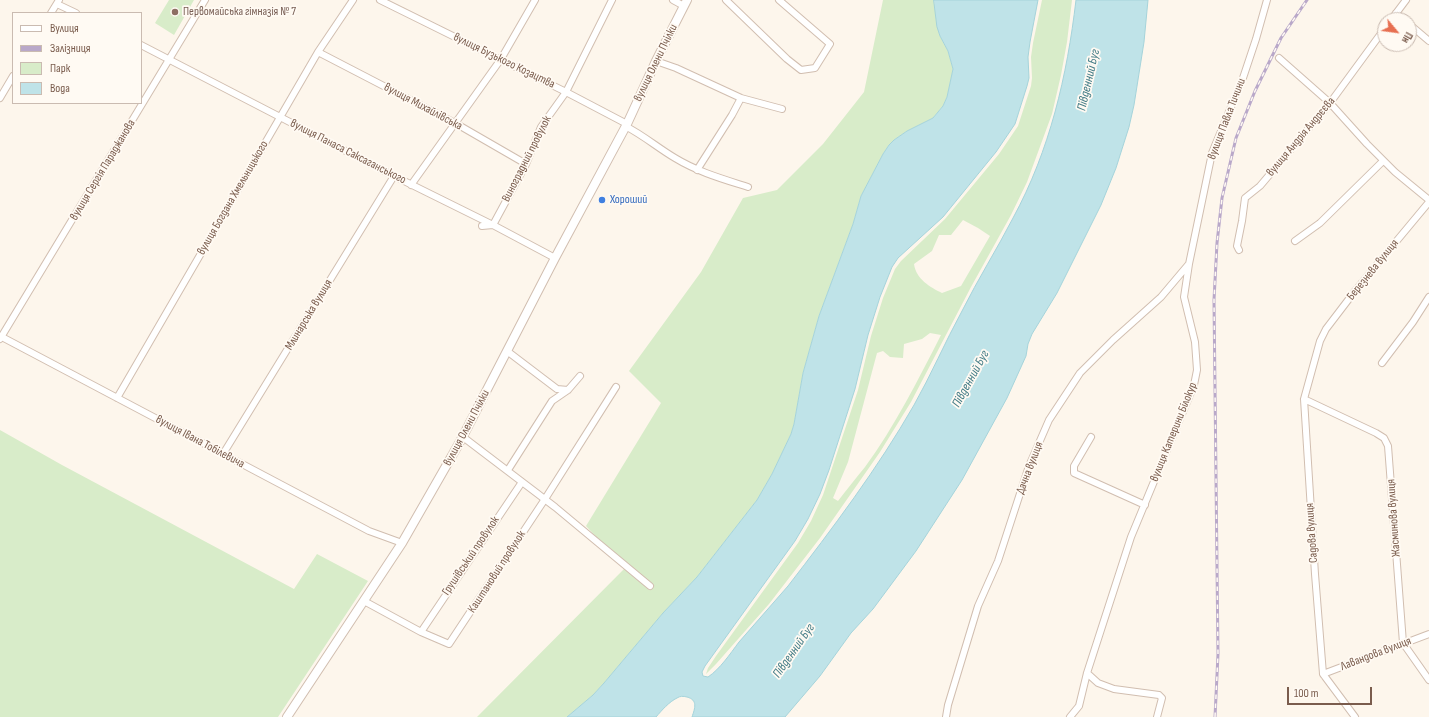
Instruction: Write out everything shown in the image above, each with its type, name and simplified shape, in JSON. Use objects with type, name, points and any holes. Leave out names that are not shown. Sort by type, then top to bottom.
[{"type":"street","name":"вулиця Сергія Параджанова","points":[[0,338],[205,0]]},
{"type":"street","name":"вулиця Богдана Хмельницького","points":[[117,398],[318,52],[353,0]]},
{"type":"street","name":"вулиця Бузького Козацтва","points":[[380,0],[566,92],[626,125]]},
{"type":"street","points":[[412,185],[501,59],[535,0]]},
{"type":"street","name":"Виноградний провулок","points":[[493,225],[526,164],[541,127],[566,92],[612,0]]},
{"type":"street","points":[[673,0],[686,3]]},
{"type":"street","points":[[726,0],[787,59],[801,70],[815,68],[830,44],[779,0]]},
{"type":"street","name":"вулиця Павла Тичини","points":[[1189,264],[1212,153],[1252,52],[1267,0]]},
{"type":"street","points":[[1397,12],[1406,0]]},
{"type":"street","points":[[52,12],[58,2],[74,12]]},
{"type":"street","name":"вулиця Олени Пчілки","points":[[287,717],[402,543],[463,437],[555,258],[626,125],[656,61],[686,3]]},
{"type":"street","points":[[1417,31],[1429,41]]},
{"type":"street","name":"вулиця Андрія Андрєєва","points":[[1239,250],[1237,246],[1245,198],[1260,186],[1330,103],[1377,39]]},
{"type":"street","name":"вулиця Панаса Саксаганського","points":[[142,46],[555,258]]},
{"type":"street","name":"вулиця Михайлівська","points":[[318,52],[455,123],[526,164]]},
{"type":"street","points":[[1279,58],[1330,103],[1383,160],[1429,201]]},
{"type":"street","points":[[656,61],[676,68],[741,98],[782,109]]},
{"type":"street","points":[[0,98],[12,78]]},
{"type":"street","points":[[697,170],[741,98]]},
{"type":"street","points":[[626,125],[675,158],[697,170],[748,187]]},
{"type":"street","points":[[1295,241],[1320,223],[1383,160]]},
{"type":"street","name":"Млинарська вулиця","points":[[224,454],[394,176]]},
{"type":"street","name":"Березнева вулиця","points":[[1320,341],[1326,329],[1355,291],[1429,201]]},
{"type":"street","points":[[482,226],[493,225]]},
{"type":"street","name":"вулиця Катерини Білокур","points":[[1070,717],[1079,706],[1087,673],[1131,537],[1194,385],[1197,370],[1195,342],[1184,297],[1189,264]]},
{"type":"street","name":"Дачна вулиця","points":[[946,717],[948,705],[978,606],[998,560],[1029,466],[1049,420],[1080,373],[1128,326],[1161,297],[1189,264]]},
{"type":"street","points":[[1382,363],[1413,322],[1429,297]]},
{"type":"street","name":"вулиця Івана Тобілевича","points":[[0,338],[369,531],[402,543]]},
{"type":"street","name":"Садова вулиця","points":[[1320,341],[1304,399],[1323,674]]},
{"type":"street","points":[[507,351],[557,389],[568,390]]},
{"type":"street","points":[[508,470],[521,452],[552,401],[568,390],[580,376]]},
{"type":"street","name":"Каштановий провулок","points":[[421,632],[449,644],[545,499],[616,387]]},
{"type":"street","name":"Жасминова вулиця","points":[[1304,399],[1376,433],[1384,438],[1388,446],[1403,643]]},
{"type":"street","points":[[463,437],[545,499],[650,586]]},
{"type":"street","points":[[1091,437],[1074,466],[1074,473],[1145,505]]},
{"type":"street","name":"Грушівський провулок","points":[[421,632],[522,482]]},
{"type":"street","points":[[364,601],[421,632]]},
{"type":"street","name":"Лавандова вулиця","points":[[1323,674],[1429,634]]},
{"type":"street","points":[[1403,643],[1429,680]]},
{"type":"street","points":[[1087,673],[1098,683],[1114,688],[1159,694],[1162,698],[1157,717]]},
{"type":"street","points":[[1323,674],[1355,717]]},
{"type":"green space","name":"Первомайська гімназія № 7","points":[[169,0],[194,0],[174,35],[155,23]]},
{"type":"green space","points":[[883,0],[934,0],[940,36],[948,51],[953,69],[947,97],[943,106],[933,118],[907,131],[889,145],[861,196],[853,224],[819,316],[803,373],[791,434],[772,474],[757,500],[697,577],[663,613],[593,695],[567,717],[477,717],[625,568],[586,526],[661,403],[629,371],[701,272],[743,198],[777,190],[823,144],[864,92]]},
{"type":"green space","points":[[1042,0],[1072,0],[1067,42],[1052,114],[1027,182],[1011,215],[971,287],[911,402],[880,452],[820,538],[769,604],[706,674],[716,656],[798,543],[811,521],[823,495],[858,390],[871,336],[883,298],[895,269],[901,261],[945,219],[999,154],[1018,126],[1031,86],[1031,57]],"holes":[[[963,220],[990,236],[961,286],[942,293],[924,282],[915,269],[914,264],[932,251],[939,235],[951,235]],[[930,333],[941,335],[906,402],[876,451],[838,501],[833,498],[848,462],[877,353],[883,351],[890,357],[903,358],[904,344],[922,339]]]},
{"type":"green space","points":[[0,430],[62,465],[294,589],[317,554],[368,581],[278,717],[0,717]]},
{"type":"water","name":"Південний Буг","points":[[934,0],[1038,0],[1028,57],[1029,78],[1015,124],[996,152],[943,217],[898,258],[892,267],[880,297],[868,335],[855,389],[820,494],[795,541],[705,666],[702,672],[703,676],[708,677],[721,666],[739,642],[788,586],[870,475],[914,405],[968,299],[1013,218],[1037,166],[1047,139],[1062,84],[1068,57],[1076,0],[1148,0],[1144,42],[1134,105],[1129,127],[1116,168],[1101,205],[1057,293],[1032,334],[1028,344],[1026,356],[1007,398],[962,480],[916,551],[873,609],[851,633],[820,676],[785,717],[692,717],[695,708],[694,702],[690,698],[683,696],[678,697],[671,702],[656,717],[567,717],[593,695],[663,613],[697,577],[757,500],[772,474],[791,434],[803,373],[819,316],[853,224],[861,196],[889,145],[907,131],[933,118],[943,106],[947,97],[953,69],[948,51],[937,27]]},
{"type":"railway","points":[[1215,717],[1218,654],[1214,300],[1217,243],[1222,198],[1236,138],[1255,91],[1281,38],[1307,0]]},
{"type":"place","name":"Первомайська гімназія № 7","points":[[175,12]]},
{"type":"place","name":"Хороший","points":[[602,200]]}]
